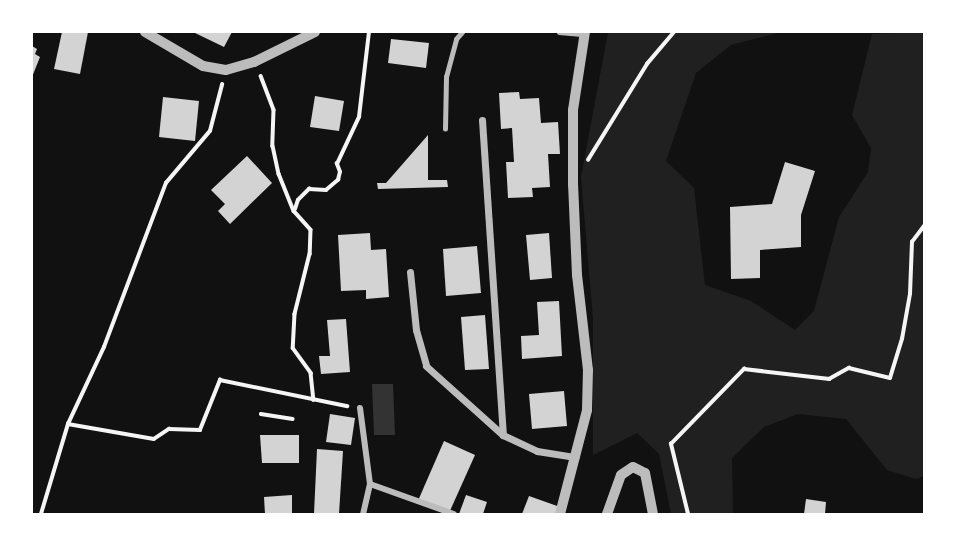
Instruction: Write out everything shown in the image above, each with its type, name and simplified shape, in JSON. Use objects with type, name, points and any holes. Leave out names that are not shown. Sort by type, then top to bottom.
[{"type":"street","points":[[145,32],[203,66],[226,70],[254,62],[315,32]]},
{"type":"street","points":[[560,514],[587,410],[588,370],[577,275],[573,185],[573,110],[585,33]]},
{"type":"street","points":[[482,120],[503,435]]},
{"type":"street","points":[[410,272],[416,330],[426,366],[503,435],[537,451],[576,457]]},
{"type":"street","points":[[360,408],[370,484],[363,514]]},
{"type":"street","points":[[607,514],[621,475],[632,467],[642,470],[648,479],[653,514]]},
{"type":"street","points":[[370,484],[454,514]]},
{"type":"lane","points":[[445,130],[446,77],[456,39],[462,32]]},
{"type":"lane","points":[[559,32],[585,33]]},
{"type":"path","points":[[294,211],[298,200],[309,189],[326,190],[338,180],[340,172],[337,164],[359,117],[369,32]]},
{"type":"path","points":[[573,185],[647,64],[674,32]]},
{"type":"path","points":[[254,62],[274,110],[273,146],[279,174],[294,211],[311,230],[310,254],[295,314],[293,348],[311,373],[314,400]]},
{"type":"path","points":[[41,514],[68,424],[104,347],[166,183],[210,131],[226,70]]},
{"type":"path","points":[[688,514],[671,444],[744,369],[829,379],[849,368],[890,378],[902,339],[910,294],[912,242],[925,225]]},
{"type":"path","points":[[68,424],[154,439],[169,429],[200,430],[220,380],[360,408]]},
{"type":"path","points":[[261,414],[293,419]]},
{"type":"shaded area","points":[[608,32],[782,32],[731,45],[696,73],[666,161],[694,188],[705,285],[751,301],[795,330],[814,311],[839,217],[868,172],[871,148],[852,115],[872,34],[924,32],[924,476],[916,479],[887,470],[846,419],[798,414],[764,427],[732,458],[733,514],[671,514],[659,454],[637,433],[593,455],[593,319],[581,177]]},
{"type":"shaded area","points":[[372,384],[393,384],[395,435],[374,435]]},
{"type":"building","points":[[62,32],[88,32],[80,74],[54,69]]},
{"type":"building","points":[[193,32],[232,32],[224,47]]},
{"type":"building","points":[[391,39],[429,43],[426,68],[388,63]]},
{"type":"building","points":[[32,46],[37,49],[35,54],[40,57],[32,77]]},
{"type":"building","points":[[519,92],[520,99],[539,98],[541,123],[558,122],[560,154],[548,154],[550,187],[532,188],[533,197],[508,198],[506,162],[514,162],[512,128],[501,129],[499,93]]},
{"type":"building","points":[[315,96],[344,101],[339,131],[310,127]]},
{"type":"building","points":[[163,97],[199,101],[195,141],[159,137]]},
{"type":"building","points":[[428,135],[428,180],[447,180],[448,187],[378,189],[377,183],[386,183]]},
{"type":"building","points":[[247,156],[272,183],[230,224],[218,211],[225,204],[211,190]]},
{"type":"building","points":[[785,162],[815,171],[801,215],[801,247],[760,250],[760,278],[731,279],[730,207],[772,204]]},
{"type":"building","points":[[370,233],[371,250],[386,249],[389,297],[366,299],[366,290],[341,291],[338,235]]},
{"type":"building","points":[[549,233],[552,278],[530,280],[526,235]]},
{"type":"building","points":[[477,246],[481,293],[446,296],[443,249]]},
{"type":"building","points":[[559,301],[562,356],[522,359],[521,336],[539,335],[537,302]]},
{"type":"building","points":[[485,315],[489,369],[465,370],[461,317]]},
{"type":"building","points":[[346,319],[350,372],[321,374],[319,356],[330,356],[327,320]]},
{"type":"building","points":[[564,391],[567,426],[532,429],[529,394]]},
{"type":"building","points":[[330,414],[355,418],[351,445],[326,442]]},
{"type":"building","points":[[260,435],[299,435],[299,463],[262,463]]},
{"type":"building","points":[[444,441],[475,455],[449,513],[417,503]]},
{"type":"building","points":[[317,449],[343,451],[339,514],[314,514]]},
{"type":"building","points":[[292,495],[292,514],[265,514],[264,497]]},
{"type":"building","points":[[466,495],[487,502],[483,514],[459,514]]},
{"type":"building","points":[[529,496],[560,507],[557,514],[522,514]]},
{"type":"building","points":[[806,499],[826,502],[825,514],[804,514]]}]
